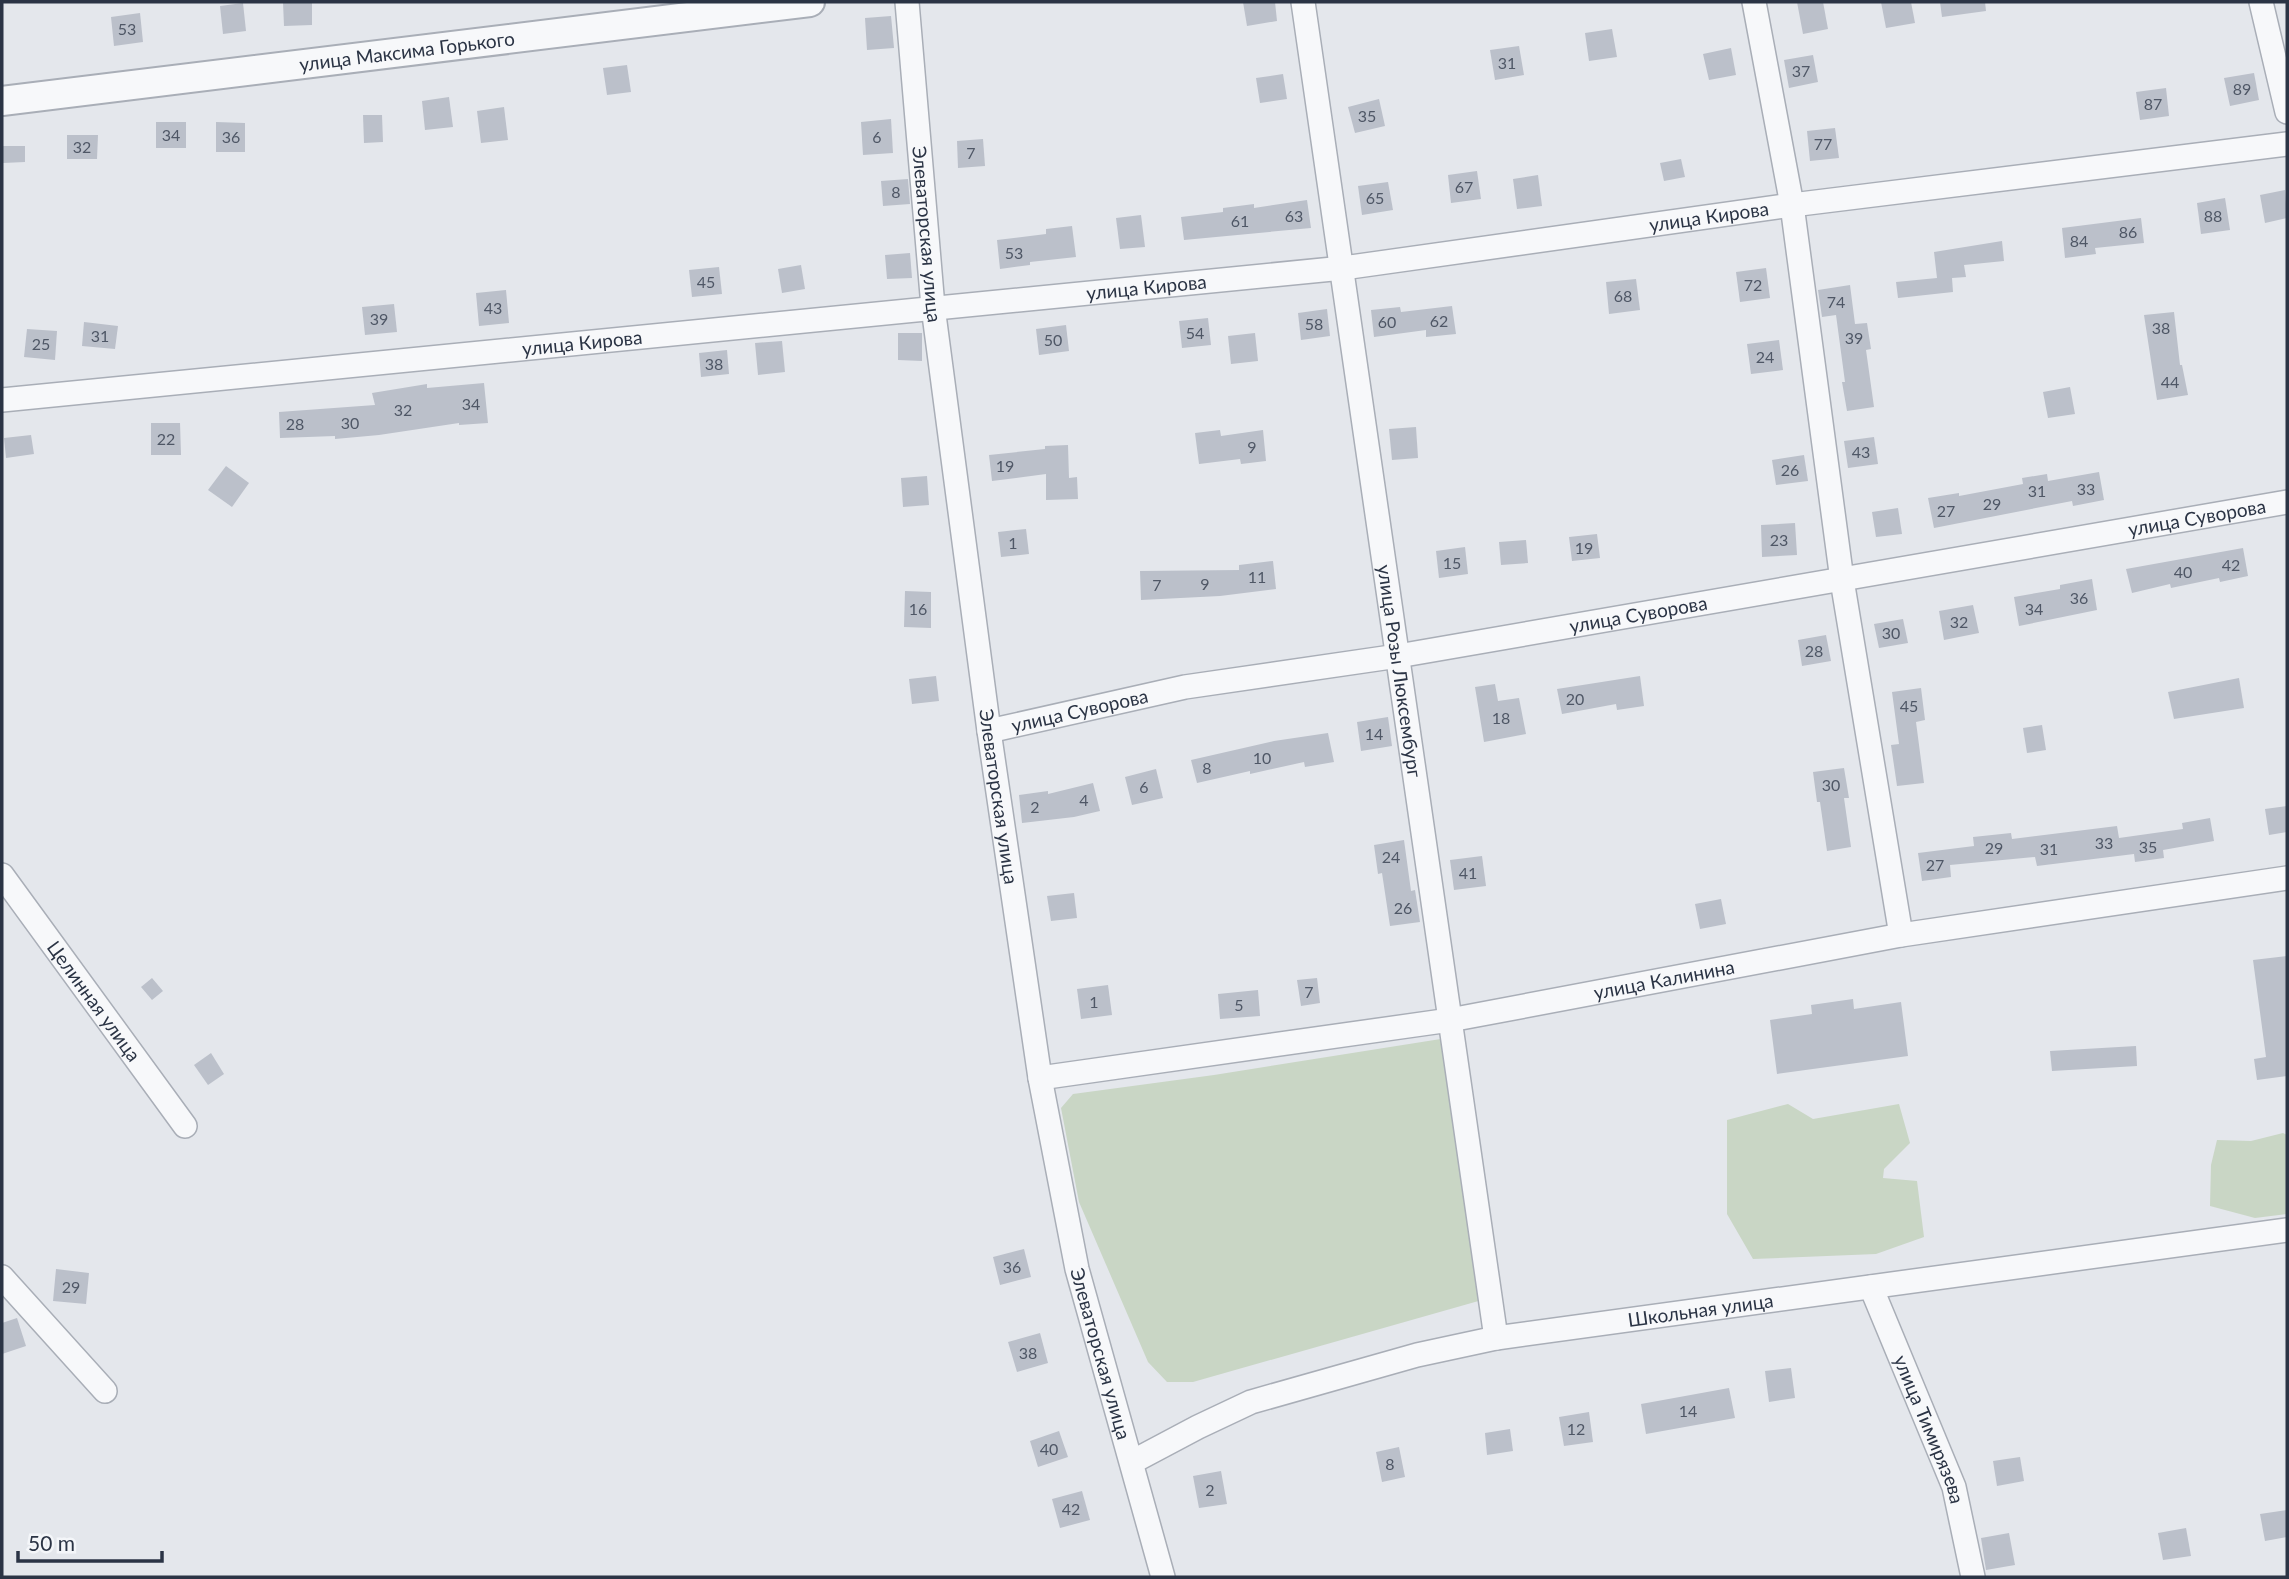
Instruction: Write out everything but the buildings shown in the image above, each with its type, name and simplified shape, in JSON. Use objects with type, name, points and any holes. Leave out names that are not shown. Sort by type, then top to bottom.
[{"type":"street","name":"улица Максима Горького","points":[[2,101],[810,2]]},
{"type":"street","name":"Элеваторская улица","points":[[906,2],[933,307],[989,731],[1040,1077],[1077,1269],[1163,1577]]},
{"type":"street","name":"улица Розы Люксембург","points":[[1303,2],[1496,1338]]},
{"type":"street","points":[[1754,2],[1792,205],[1842,580],[1901,935]]},
{"type":"street","points":[[2261,2],[2287,112]]},
{"type":"street","name":"улица Кирова","points":[[2,400],[1343,268],[1792,205],[2287,144]]},
{"type":"street","name":"улица Суворова","points":[[989,731],[1185,687],[1398,656],[2287,502]]},
{"type":"street","name":"Целинная улица","points":[[2,875],[185,1126]]},
{"type":"street","name":"улица Калинина","points":[[1040,1077],[1450,1020],[1901,935],[2287,878]]},
{"type":"street","name":"Школьная улица","points":[[1132,1462],[1251,1402],[1417,1355],[1496,1338],[2287,1230]]},
{"type":"street","points":[[2,1277],[105,1391]]},
{"type":"street","name":"улица Тимирязева","points":[[1871,1287],[1954,1487],[1973,1577]]},
{"type":"green space","points":[[1447,1038],[1482,1300],[1193,1382],[1167,1382],[1148,1362],[1079,1202],[1061,1108],[1073,1094]]},
{"type":"green space","points":[[1788,1104],[1813,1119],[1899,1104],[1910,1143],[1884,1169],[1883,1178],[1917,1181],[1924,1237],[1876,1254],[1753,1259],[1727,1214],[1727,1120]]},
{"type":"green space","points":[[2283,1133],[2287,1135],[2287,1214],[2255,1218],[2210,1206],[2211,1165],[2217,1140],[2251,1141]]}]
